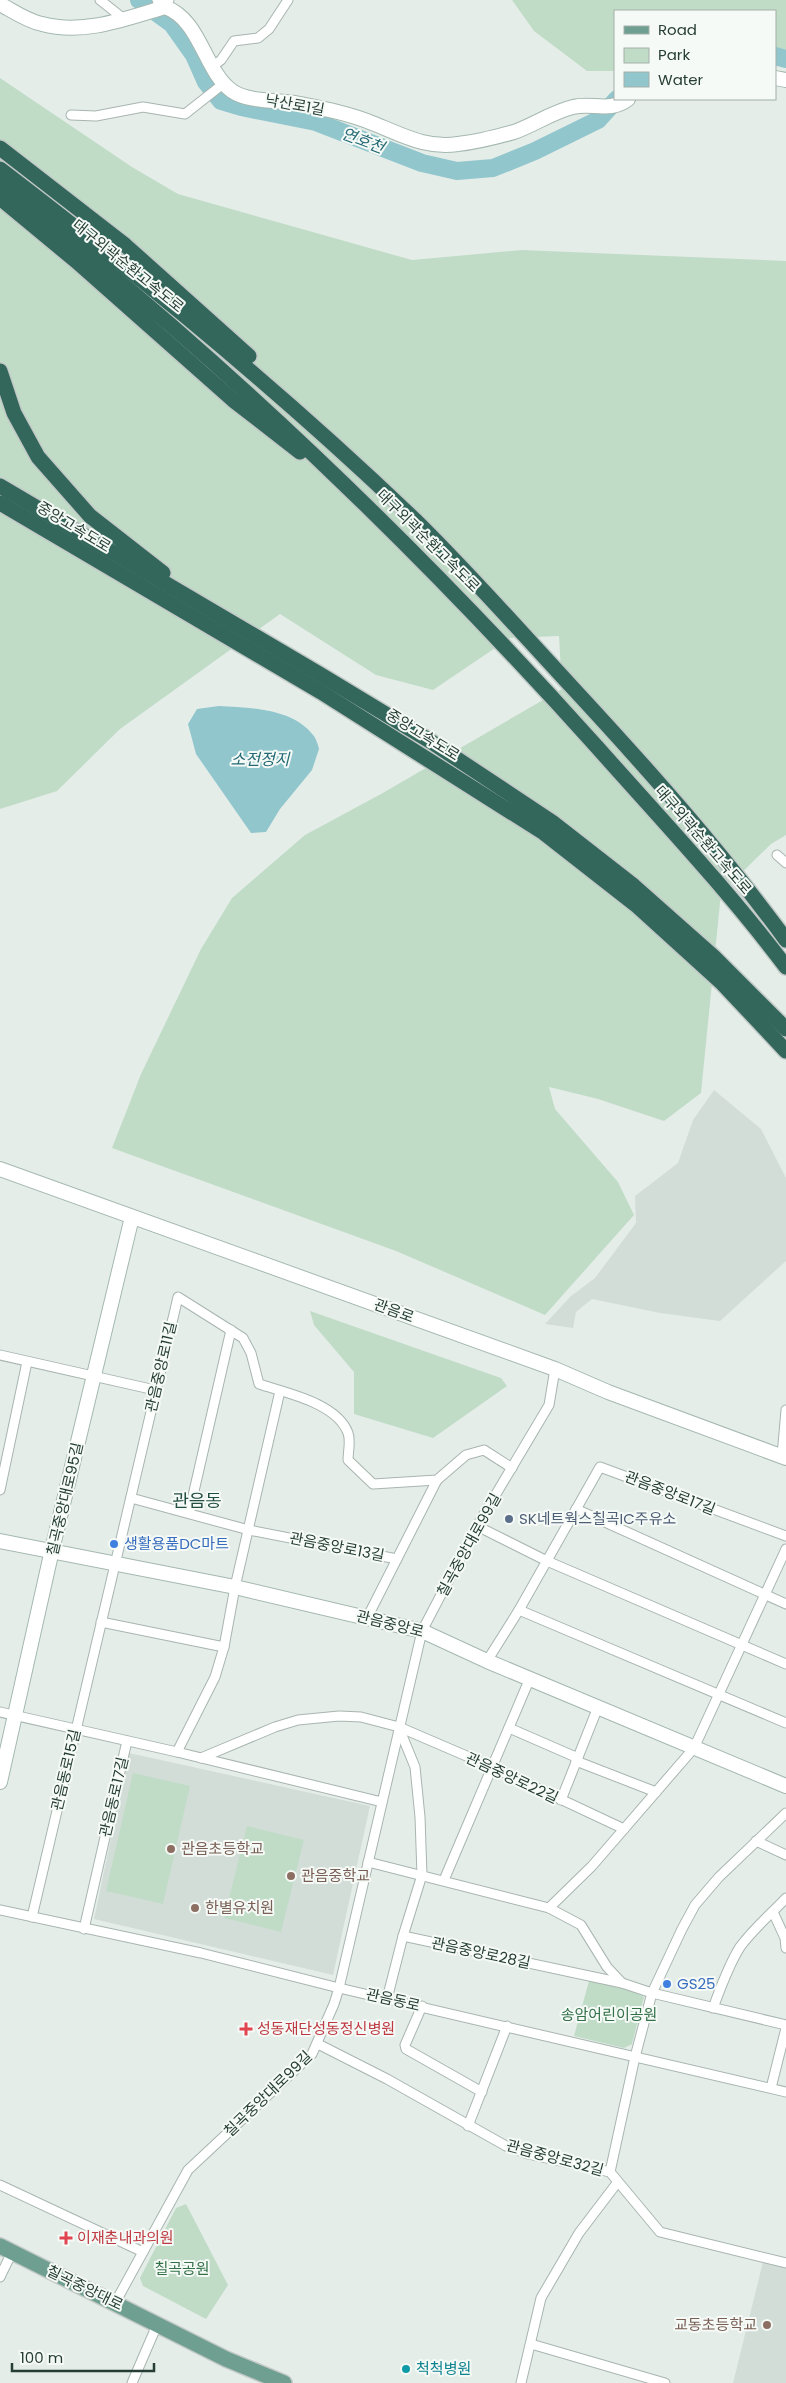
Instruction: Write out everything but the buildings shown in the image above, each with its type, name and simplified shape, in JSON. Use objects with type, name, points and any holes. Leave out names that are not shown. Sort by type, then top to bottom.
[{"type":"highway","points":[[0,148],[125,245],[200,311],[356,456],[387,489],[400,507]]},
{"type":"highway","name":"대구외곽순환고속도로","points":[[0,169],[177,308],[271,389],[400,507],[472,580],[643,766],[720,856],[786,940]]},
{"type":"highway","name":"대구외곽순환고속도로","points":[[0,185],[150,306],[264,407],[420,556],[528,670],[692,853],[758,930],[786,967]]},
{"type":"highway","points":[[0,198],[76,261],[233,400],[361,499]]},
{"type":"highway","points":[[0,371],[14,413],[38,457],[90,516],[210,609]]},
{"type":"highway","name":"중앙고속도로","points":[[0,486],[210,609],[430,742],[552,822],[648,899],[713,956],[786,1028]]},
{"type":"highway","name":"중앙고속도로","points":[[0,503],[321,692],[544,833],[643,911],[723,984],[786,1051]]},
{"type":"main road","points":[[0,4],[40,24],[68,29],[98,26],[143,14],[164,2],[175,11],[194,34],[213,66],[220,85]]},
{"type":"main road","name":"낙산로1길","points":[[220,85],[234,93],[247,97],[324,110],[371,122],[408,139],[443,145],[472,142],[514,131],[574,107],[623,102]]},
{"type":"main road","name":"관음로","points":[[0,1169],[555,1369],[608,1392],[784,1457]]},
{"type":"main road","name":"칠곡중앙대로95길","points":[[0,1782],[52,1550],[132,1217]]},
{"type":"main road","name":"관음중앙로","points":[[0,1541],[235,1588],[422,1630],[488,1661],[786,1786]]},
{"type":"main road","name":"칠곡중앙대로","points":[[6,2249],[226,2359],[284,2383]]},
{"type":"street","points":[[100,0],[124,19]]},
{"type":"street","points":[[213,66],[221,60],[234,41],[258,38],[269,29],[288,0]]},
{"type":"street","points":[[71,115],[96,116],[143,107],[184,114],[220,85]]},
{"type":"street","points":[[777,855],[786,863]]},
{"type":"street","name":"관음중앙로11길","points":[[116,1564],[178,1297],[243,1338],[251,1353],[259,1384],[326,1408],[344,1426],[349,1435],[348,1460],[373,1484],[437,1480]]},
{"type":"street","points":[[189,1513],[231,1330]]},
{"type":"street","points":[[0,1355],[155,1390]]},
{"type":"street","points":[[0,1490],[27,1362]]},
{"type":"street","name":"칠곡중앙대로99길","points":[[115,2303],[188,2170],[312,2054],[318,2044],[338,1988],[422,1630],[477,1526],[549,1405],[555,1369]]},
{"type":"street","points":[[177,1752],[215,1678],[224,1647],[235,1588],[280,1391]]},
{"type":"street","points":[[784,1457],[786,1410]]},
{"type":"street","points":[[437,1480],[466,1455],[484,1450],[512,1468]]},
{"type":"street","name":"관음중앙로17길","points":[[488,1661],[600,1466],[786,1536]]},
{"type":"street","name":"관음중앙로13길","points":[[249,1530],[397,1558],[437,1480]]},
{"type":"street","points":[[131,1498],[249,1530]]},
{"type":"street","points":[[576,1509],[786,1604]]},
{"type":"street","points":[[477,1526],[547,1561],[786,1664]]},
{"type":"street","points":[[549,1908],[592,1866],[694,1748],[786,1549]]},
{"type":"street","points":[[367,1618],[397,1558]]},
{"type":"street","name":"관음동로15길","points":[[32,1917],[75,1728],[116,1564]]},
{"type":"street","points":[[519,1610],[786,1723]]},
{"type":"street","points":[[101,1622],[224,1647]]},
{"type":"street","points":[[444,1880],[530,1678]]},
{"type":"street","points":[[561,1800],[598,1707]]},
{"type":"street","points":[[0,1712],[127,1741]]},
{"type":"street","points":[[201,1758],[275,1727],[298,1720],[339,1716],[360,1717],[399,1727],[415,1766],[420,1817],[422,1875],[402,1936],[387,1999]]},
{"type":"street","name":"관음중앙로22길","points":[[399,1727],[492,1767],[624,1829]]},
{"type":"street","points":[[509,1728],[577,1760],[656,1792]]},
{"type":"street","name":"관음동로17길","points":[[84,1929],[127,1741],[201,1758]]},
{"type":"street","points":[[201,1758],[382,1802]]},
{"type":"street","points":[[610,2172],[635,2057],[652,1993],[696,1905],[719,1877],[786,1813]]},
{"type":"street","points":[[756,1840],[786,1855]]},
{"type":"street","name":"관음중앙로28길","points":[[368,1862],[549,1908],[581,1925],[607,1967],[622,1983]]},
{"type":"street","points":[[713,2008],[726,1974],[740,1948],[786,1898]]},
{"type":"street","name":"관음동로","points":[[0,1910],[202,1953],[338,1988],[786,2092]]},
{"type":"street","points":[[773,1912],[785,1938],[786,1948]]},
{"type":"street","name":"관음중앙로28길","points":[[402,1936],[622,1983],[652,1993],[786,2026]]},
{"type":"street","points":[[422,2006],[405,2046],[406,2049],[482,2092]]},
{"type":"street","points":[[468,2126],[506,2026]]},
{"type":"street","points":[[771,2088],[786,2026]]},
{"type":"street","name":"관음중앙로32길","points":[[318,2044],[387,2079],[506,2146],[528,2154],[610,2172],[617,2183],[660,2232],[786,2263]]},
{"type":"street","points":[[521,2383],[540,2298],[579,2233],[617,2183]]},
{"type":"street","points":[[0,2185],[143,2252]]},
{"type":"street","name":"칠곡중앙대로","points":[[0,2277],[6,2249]]},
{"type":"street","points":[[132,2383],[158,2325]]},
{"type":"street","points":[[530,2344],[665,2383]]},
{"type":"shaded area","points":[[714,1090],[761,1129],[786,1178],[786,1261],[720,1321],[660,1313],[592,1299],[576,1312],[573,1328],[545,1324],[571,1296],[595,1278],[636,1223],[635,1196],[678,1163],[693,1120]]},
{"type":"shaded area","points":[[129,1753],[370,1806],[333,1975],[94,1919]]},
{"type":"shaded area","name":"교동초등학교","points":[[763,2262],[786,2268],[786,2383],[733,2383]]},
{"type":"green space","points":[[512,0],[786,0],[786,57],[776,54],[776,10],[614,10],[614,71],[587,71],[534,31]]},
{"type":"green space","points":[[0,78],[132,167],[178,194],[412,260],[522,250],[786,261],[786,835],[771,844],[721,893],[701,1093],[664,1121],[598,1099],[549,1087],[555,1109],[618,1182],[634,1215],[545,1315],[396,1251],[112,1148],[141,1074],[201,949],[232,898],[305,835],[381,794],[562,689],[559,636],[510,638],[433,690],[376,675],[280,614],[120,729],[57,791],[0,809]]},
{"type":"green space","points":[[310,1311],[501,1378],[507,1386],[433,1438],[354,1414],[354,1372],[314,1325]]},
{"type":"green space","points":[[133,1773],[190,1786],[163,1904],[106,1891]]},
{"type":"green space","points":[[247,1826],[304,1840],[281,1932],[224,1918]]},
{"type":"green space","name":"송암어린이공원","points":[[589,1981],[631,1990],[644,1997],[632,2044],[624,2048],[574,2036]]},
{"type":"green space","name":"칠곡공원","points":[[186,2204],[228,2285],[206,2319],[143,2286],[140,2278],[176,2208]]},
{"type":"water","name":"소전정지","points":[[219,706],[257,709],[282,714],[304,726],[317,742],[319,749],[312,770],[280,809],[266,832],[251,833],[196,754],[188,724],[197,709]]},
{"type":"waterway","name":"연호천","points":[[139,0],[172,24],[194,55],[206,82],[221,101],[241,107],[316,122],[422,163],[457,171],[493,168],[535,151],[598,120],[616,100]]},
{"type":"waterway","name":"연호천","points":[[776,56],[786,59]]},
{"type":"place","name":"SK네트웍스칠곡IC주유소","points":[[509,1519]]},
{"type":"place","name":"생활용품DC마트","points":[[114,1544]]},
{"type":"place","name":"관음초등학교","points":[[171,1849]]},
{"type":"place","name":"관음중학교","points":[[291,1876]]},
{"type":"place","name":"한별유치원","points":[[195,1908]]},
{"type":"place","name":"GS25","points":[[667,1984]]},
{"type":"place","name":"성동재단성동정신병원","points":[[246,2029]]},
{"type":"place","name":"이재춘내과의원","points":[[66,2238]]},
{"type":"place","name":"교동초등학교","points":[[767,2325]]},
{"type":"place","name":"척척병원","points":[[406,2369]]},
{"type":"district","name":"관음동","points":[[197,1501]]}]
